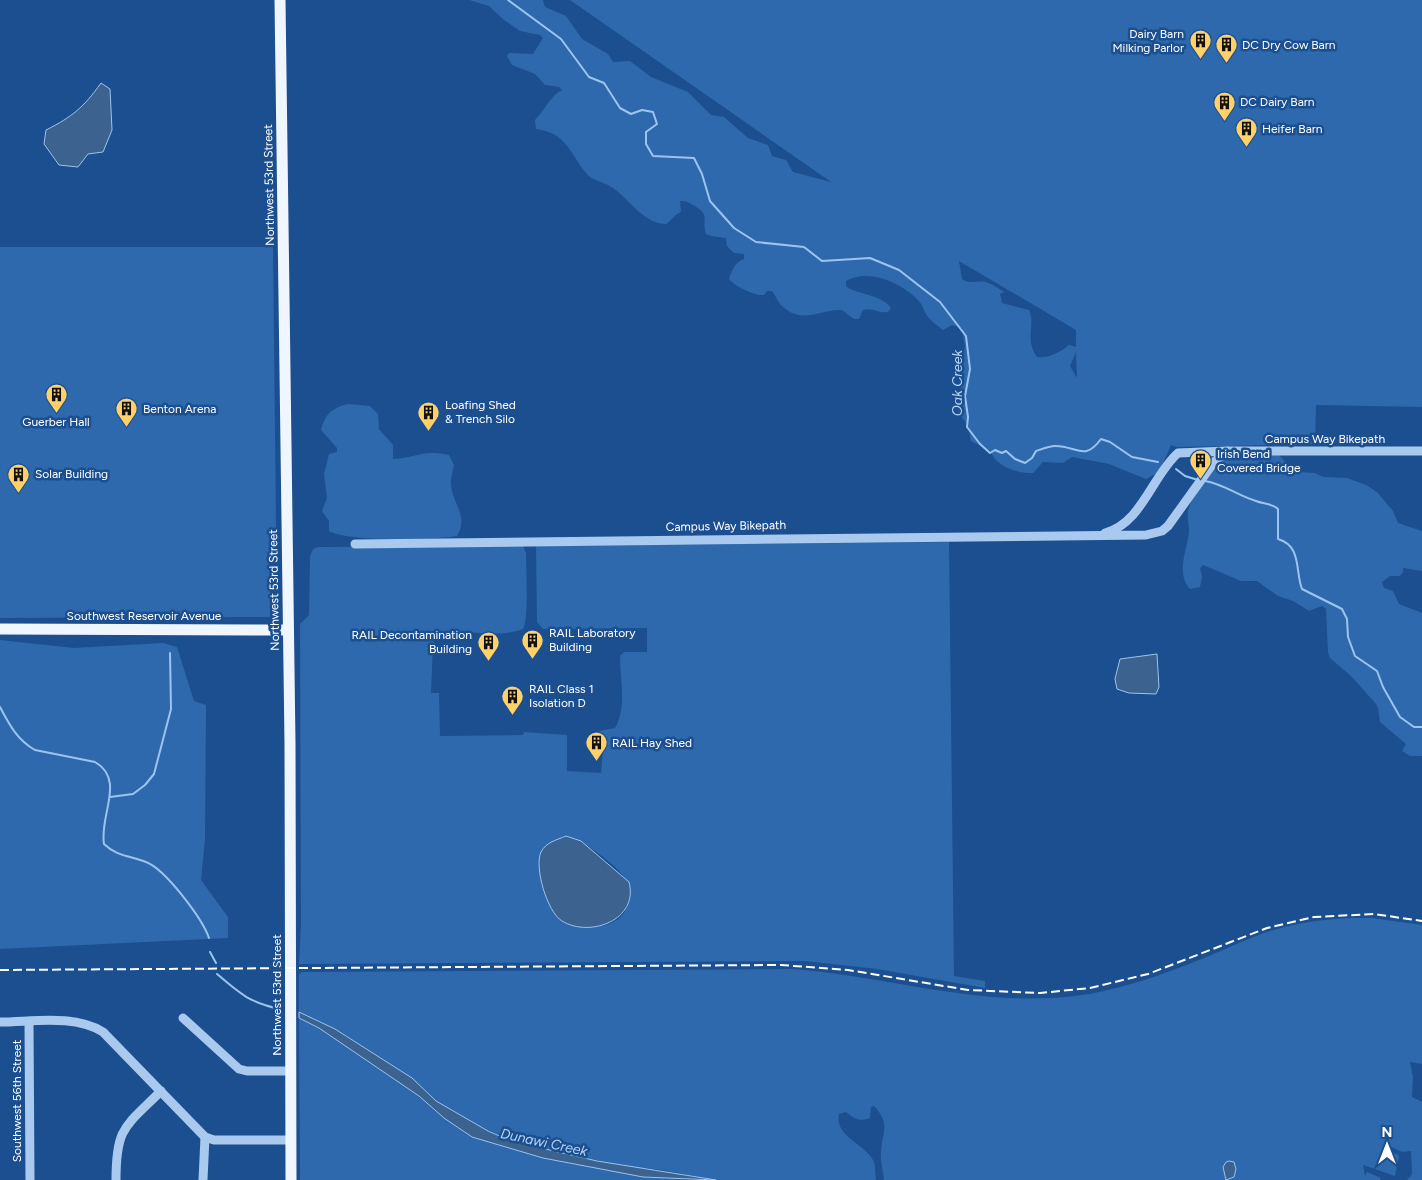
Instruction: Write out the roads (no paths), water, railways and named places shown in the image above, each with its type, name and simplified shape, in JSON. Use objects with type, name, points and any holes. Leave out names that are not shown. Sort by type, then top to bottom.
[{"type":"main road","name":"Northwest 53rd Street","points":[[280,0],[288,630],[291,1180]]},
{"type":"main road","name":"Southwest Reservoir Avenue","points":[[0,629],[288,630]]},
{"type":"street","name":"Campus Way Bikepath","points":[[355,544],[1146,535],[1162,532],[1175,519],[1207,471],[1220,456],[1228,451]]},
{"type":"street","name":"Campus Way Bikepath","points":[[1098,535],[1110,531],[1144,501],[1178,453],[1228,451],[1422,451]]},
{"type":"street","points":[[183,1018],[239,1069],[291,1071]]},
{"type":"street","points":[[0,1022],[72,1022],[94,1027],[103,1032],[205,1137],[214,1140],[291,1140]]},
{"type":"street","name":"Southwest 56th Street","points":[[29,1022],[30,1180]]},
{"type":"street","points":[[116,1180],[116,1151],[121,1135],[129,1122],[160,1091]]},
{"type":"street","points":[[203,1180],[205,1137]]},
{"type":"waterway","name":"Oak Creek","points":[[508,0],[561,39],[589,77],[604,83],[620,108],[631,114],[642,110],[653,112],[657,124],[646,132],[646,144],[653,156],[694,158],[702,174],[710,201],[734,228],[756,242],[804,247],[822,261],[870,258],[899,270],[940,302],[966,336],[970,369],[965,396],[968,417],[967,427],[980,444],[990,453],[995,450],[1002,453],[1006,451],[1015,459],[1025,463],[1032,458],[1036,451],[1055,446],[1085,451],[1090,450],[1101,439],[1110,442],[1132,457],[1158,462]]},
{"type":"waterway","name":"Oak Creek","points":[[1176,469],[1185,476],[1198,480]]},
{"type":"waterway","name":"Oak Creek","points":[[1205,481],[1278,509],[1278,539],[1286,542],[1294,553],[1302,589],[1342,609],[1347,619],[1348,637],[1355,656],[1377,671],[1383,687],[1400,717],[1414,727],[1422,727]]},
{"type":"waterway","points":[[110,797],[133,794],[145,785],[154,774],[171,709],[170,653]]},
{"type":"waterway","name":"Dunawi Creek","points":[[0,707],[18,736],[35,750],[95,762],[104,770],[109,778],[110,788],[103,833],[104,844],[119,853],[154,866],[163,874],[191,907],[209,938]]},
{"type":"waterway","name":"Dunawi Creek","points":[[210,952],[216,963]]},
{"type":"waterway","name":"Dunawi Creek","points":[[217,974],[245,996],[261,1004],[280,1009]]},
{"type":"railway","points":[[0,970],[781,965],[848,970],[968,990],[1040,993],[1090,988],[1148,974],[1267,928],[1314,917],[1374,914],[1422,921]]},
{"type":"place","name":"Dairy Barn Milking Parlor","points":[[1200,60]]},
{"type":"place","name":"DC Dry Cow Barn","points":[[1226,64]]},
{"type":"place","name":"DC Dairy Barn","points":[[1224,121]]},
{"type":"place","name":"Heifer Barn","points":[[1246,148]]},
{"type":"place","name":"Guerber Hall","points":[[56,414]]},
{"type":"place","name":"Benton Arena","points":[[127,428]]},
{"type":"place","name":"Loafing Shed & Trench Silo","points":[[429,431]]},
{"type":"place","name":"Irish Bend Covered Bridge","points":[[1201,480]]},
{"type":"place","name":"Solar Building","points":[[19,493]]},
{"type":"place","name":"RAIL Laboratory Building","points":[[533,659]]},
{"type":"place","name":"RAIL Decontamination Building","points":[[488,661]]},
{"type":"place","name":"RAIL Class 1 Isolation D","points":[[513,715]]},
{"type":"place","name":"RAIL Hay Shed","points":[[596,762]]}]
